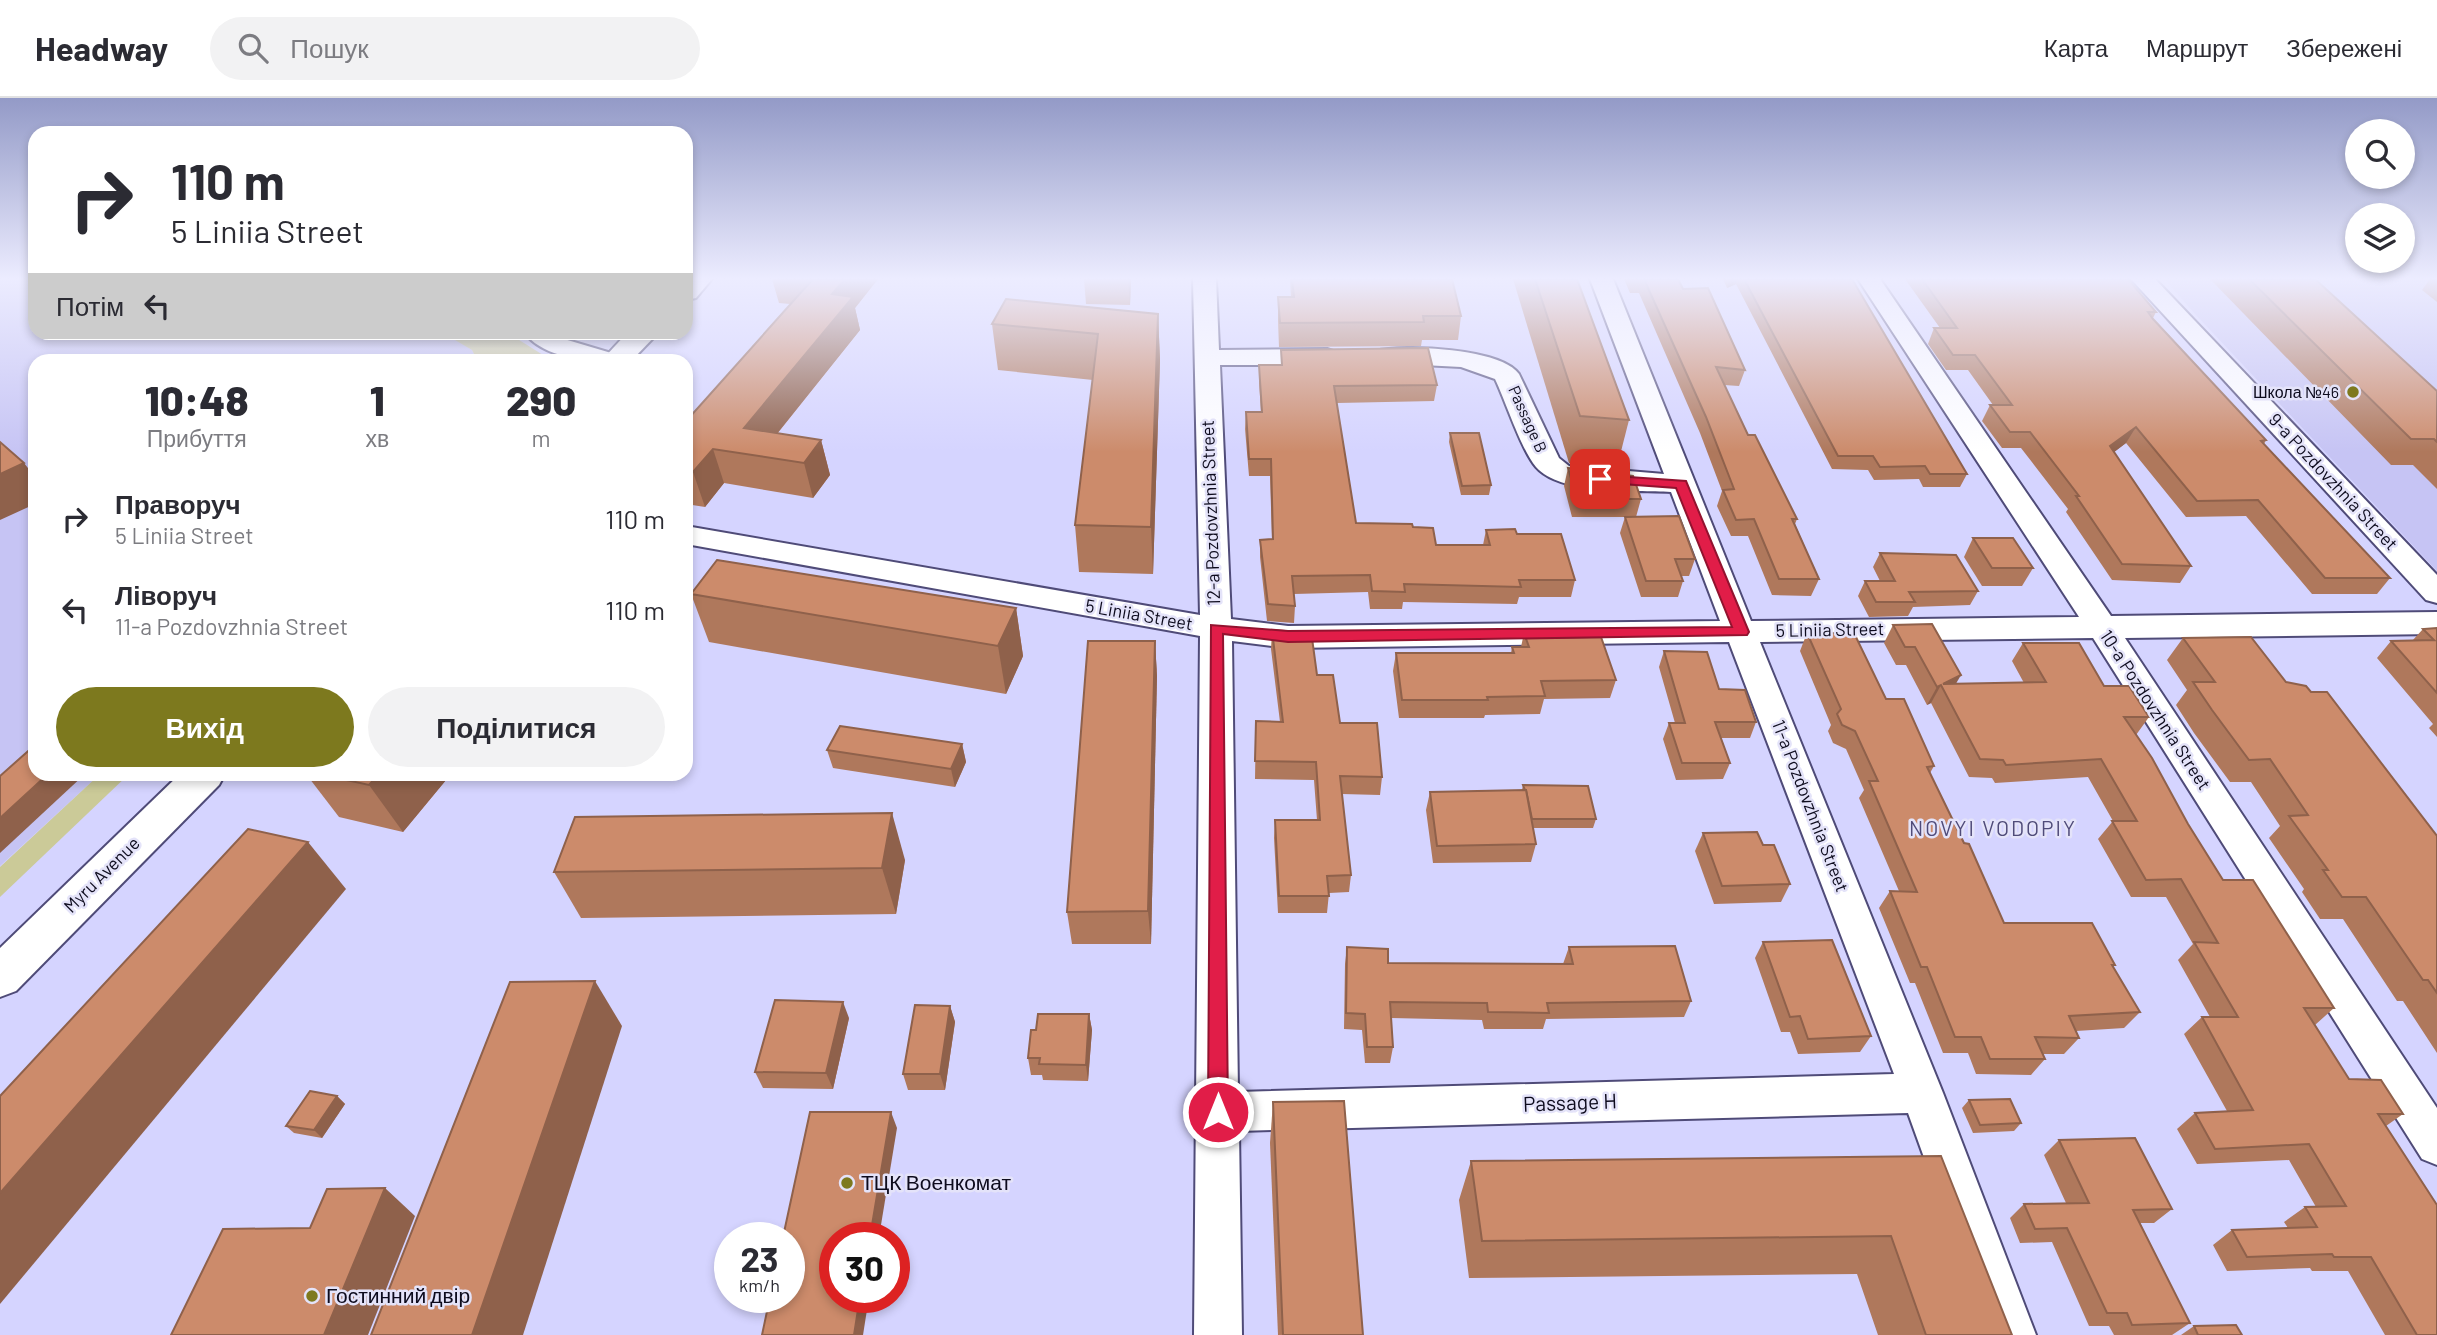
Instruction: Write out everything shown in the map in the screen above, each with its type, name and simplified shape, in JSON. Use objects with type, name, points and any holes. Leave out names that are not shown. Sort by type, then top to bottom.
[{"type":"main road","points":[[622,354],[637,340]]},
{"type":"main road","name":"Myru Avenue","points":[[0,977],[198,781]]},
{"type":"street","name":"12-a Pozdovzhnia Street","points":[[1205,337],[1216,628],[1218,1335]]},
{"type":"street","name":"11-a Pozdovzhnia Street","points":[[1624,337],[1922,1093],[2012,1335]]},
{"type":"street","name":"10-a Pozdovzhnia Street","points":[[1908,337],[2102,627],[2437,1145]]},
{"type":"street","name":"9-a Pozdovzhnia Street","points":[[2196,337],[2437,593]]},
{"type":"street","points":[[549,340],[589,354]]},
{"type":"street","name":"Passage B","points":[[1205,358],[1448,355],[1472,359],[1506,374],[1513,383],[1547,462],[1559,472],[1573,477],[1681,484]]},
{"type":"street","name":"5 Liniia Street","points":[[693,536],[1216,628],[1288,637],[2437,623]]},
{"type":"street","name":"Passage H","points":[[1218,1112],[1922,1093]]},
{"type":"shaded area","points":[[0,337],[28,337],[28,340],[456,340],[472,350],[474,354],[28,354],[28,781],[92,781],[0,866]]},
{"type":"shaded area","name":"Школа №46","points":[[2216,337],[2437,337],[2437,571]]},
{"type":"shaded area","points":[[455,340],[519,340],[541,354],[474,354]]},
{"type":"shaded area","points":[[92,781],[122,781],[0,897],[0,867]]},
{"type":"building","points":[[761,337],[820,337],[744,428],[821,440],[804,463],[713,449],[693,472],[693,413]]},
{"type":"building","points":[[1098,337],[1157,337],[1151,527],[1075,525]]},
{"type":"building","points":[[1554,337],[1598,337],[1629,420],[1580,416]]},
{"type":"building","points":[[1670,337],[1730,337],[1745,370],[1716,367],[1748,435],[1755,435],[1797,519],[1792,519],[1819,579],[1779,579],[1754,519],[1736,520],[1723,490],[1734,489],[1706,417]]},
{"type":"building","points":[[1775,337],[1886,337],[1967,474],[1930,474],[1925,466],[1880,467],[1873,456],[1838,456]]},
{"type":"building","points":[[1940,337],[2170,337],[2266,440],[2261,441],[2390,578],[2325,578],[2258,500],[2197,501],[2136,427],[2110,446],[2191,566],[2122,564],[2076,496],[2079,496],[2030,432],[2010,432],[1990,405],[2012,405],[1975,355],[1953,355]]},
{"type":"building","points":[[2307,337],[2378,337],[2437,391],[2437,442],[2434,439],[2411,439]]},
{"type":"building","points":[[1428,348],[1437,385],[1334,386],[1356,523],[1412,524],[1413,527],[1433,528],[1436,545],[1490,545],[1486,530],[1515,529],[1517,534],[1561,534],[1575,580],[1519,580],[1521,587],[1404,584],[1405,592],[1372,591],[1370,575],[1292,576],[1295,606],[1268,604],[1260,540],[1273,539],[1271,459],[1249,459],[1246,412],[1262,412],[1259,365],[1282,365],[1281,350]]},
{"type":"building","points":[[1450,433],[1479,433],[1491,485],[1462,486]]},
{"type":"building","points":[[0,442],[24,463],[0,474]]},
{"type":"building","points":[[1568,468],[1633,476],[1641,499],[1577,499]]},
{"type":"building","points":[[1679,516],[1695,559],[1675,559],[1683,581],[1646,581],[1625,517]]},
{"type":"building","points":[[1973,538],[2013,538],[2033,568],[1992,568]]},
{"type":"building","points":[[1880,553],[1956,555],[1978,591],[1909,592],[1915,602],[1876,602],[1865,581],[1895,581]]},
{"type":"building","points":[[717,560],[1016,608],[998,646],[693,594]]},
{"type":"building","points":[[1932,624],[1961,675],[1943,684],[2046,682],[2023,643],[2079,643],[2104,686],[2129,686],[2149,717],[2124,717],[2152,758],[2223,880],[2253,880],[2334,1008],[2304,1008],[2349,1079],[2381,1080],[2403,1114],[2378,1114],[2437,1205],[2437,1335],[2417,1335],[2371,1257],[2334,1257],[2332,1254],[2247,1257],[2232,1230],[2317,1227],[2305,1207],[2346,1206],[2309,1144],[2215,1149],[2195,1113],[2253,1110],[2202,1017],[2238,1017],[2194,942],[2218,943],[2181,879],[2146,880],[2112,821],[2137,821],[2101,759],[2006,765],[2003,760],[1980,759],[1941,685],[1937,687],[1915,647],[1905,647],[1893,625]]},
{"type":"building","points":[[2437,628],[2437,693],[2391,641],[2434,640],[2423,629]]},
{"type":"building","points":[[1272,630],[1298,632],[1298,638],[1312,638],[1317,675],[1333,675],[1340,723],[1377,723],[1382,777],[1340,776],[1351,875],[1327,876],[1329,896],[1279,896],[1275,820],[1320,820],[1316,762],[1255,761],[1256,721],[1283,722]]},
{"type":"building","points":[[1524,633],[1550,633],[1552,638],[1601,637],[1616,680],[1541,681],[1545,696],[1487,697],[1488,700],[1402,700],[1396,653],[1514,653],[1512,647],[1529,647]]},
{"type":"building","points":[[1807,633],[1854,633],[1886,699],[1904,699],[1934,766],[1927,767],[1964,843],[1969,844],[2004,923],[2092,923],[2115,965],[2112,965],[2140,1012],[2069,1016],[2079,1038],[2035,1037],[2045,1059],[1990,1059],[1981,1037],[1955,1037],[1927,967],[1921,967],[1890,891],[1917,892],[1869,781],[1878,781],[1855,731],[1842,725],[1837,714],[1841,709]]},
{"type":"building","points":[[2251,637],[2286,682],[2306,686],[2311,692],[2327,692],[2437,836],[2437,993],[2428,980],[2423,980],[2366,897],[2342,897],[2323,870],[2328,870],[2289,816],[2308,815],[2270,759],[2249,760],[2193,682],[2215,682],[2183,638]]},
{"type":"building","points":[[1088,641],[1155,641],[1148,911],[1067,912]]},
{"type":"building","points":[[1664,651],[1707,652],[1719,689],[1745,690],[1756,722],[1715,722],[1730,763],[1682,763],[1669,723],[1685,723]]},
{"type":"building","points":[[840,726],[962,744],[951,769],[827,750]]},
{"type":"building","points":[[28,751],[28,781],[40,781],[0,818],[0,776]]},
{"type":"building","points":[[351,781],[373,781],[369,785]]},
{"type":"building","points":[[1523,785],[1588,786],[1596,819],[1532,819]]},
{"type":"building","points":[[1526,790],[1536,844],[1437,846],[1430,792]]},
{"type":"building","points":[[892,813],[882,868],[554,872],[575,817]]},
{"type":"building","points":[[248,829],[308,842],[0,1193],[0,1096]]},
{"type":"building","points":[[1757,832],[1763,845],[1774,845],[1790,884],[1722,886],[1703,833]]},
{"type":"building","points":[[1832,940],[1871,1036],[1808,1039],[1800,1016],[1790,1017],[1763,942]]},
{"type":"building","points":[[1675,946],[1691,1001],[1547,1003],[1549,1013],[1488,1012],[1487,1003],[1390,1002],[1393,1047],[1367,1047],[1365,1014],[1346,1013],[1347,947],[1388,949],[1388,963],[1573,964],[1569,947]]},
{"type":"building","points":[[595,981],[472,1335],[371,1335],[510,982]]},
{"type":"building","points":[[775,1000],[843,1002],[826,1073],[755,1072]]},
{"type":"building","points":[[915,1005],[950,1006],[940,1074],[903,1074]]},
{"type":"building","points":[[1038,1014],[1089,1014],[1086,1065],[1039,1064],[1040,1058],[1028,1058],[1031,1030],[1036,1030]]},
{"type":"building","points":[[310,1091],[337,1096],[314,1130],[286,1126]]},
{"type":"building","points":[[2010,1099],[2021,1123],[1980,1125],[1969,1100]]},
{"type":"building","points":[[1344,1101],[1363,1335],[1283,1335],[1273,1102]]},
{"type":"building","name":"ТЦК Военкомат","points":[[810,1112],[891,1112],[873,1222],[819,1222],[819,1313],[857,1313],[854,1335],[762,1335],[767,1313],[805,1313],[805,1222],[786,1222]]},
{"type":"building","points":[[2135,1138],[2172,1209],[2133,1210],[2190,1323],[2132,1325],[2127,1313],[2107,1313],[2067,1228],[2035,1229],[2024,1204],[2089,1203],[2059,1140]]},
{"type":"building","points":[[1941,1156],[2012,1335],[1926,1335],[1891,1236],[1482,1241],[1471,1161]]},
{"type":"building","points":[[385,1188],[324,1335],[171,1335],[223,1229],[310,1228],[327,1189]]},
{"type":"building","points":[[2236,1325],[2242,1335],[2198,1335],[2194,1326]]},
{"type":"place","name":"Школа №46","points":[[2353,392]]},
{"type":"place","name":"ТЦК Военкомат","points":[[847,1183]]},
{"type":"place","name":"Гостинний двір","points":[[312,1296]]},
{"type":"district","name":"NOVYI VODOPIY","points":[[1993,829]]},
{"type":"route","points":[[1218,1112],[1216,628],[1288,637],[1742,632],[1681,484],[1600,479]]}]
